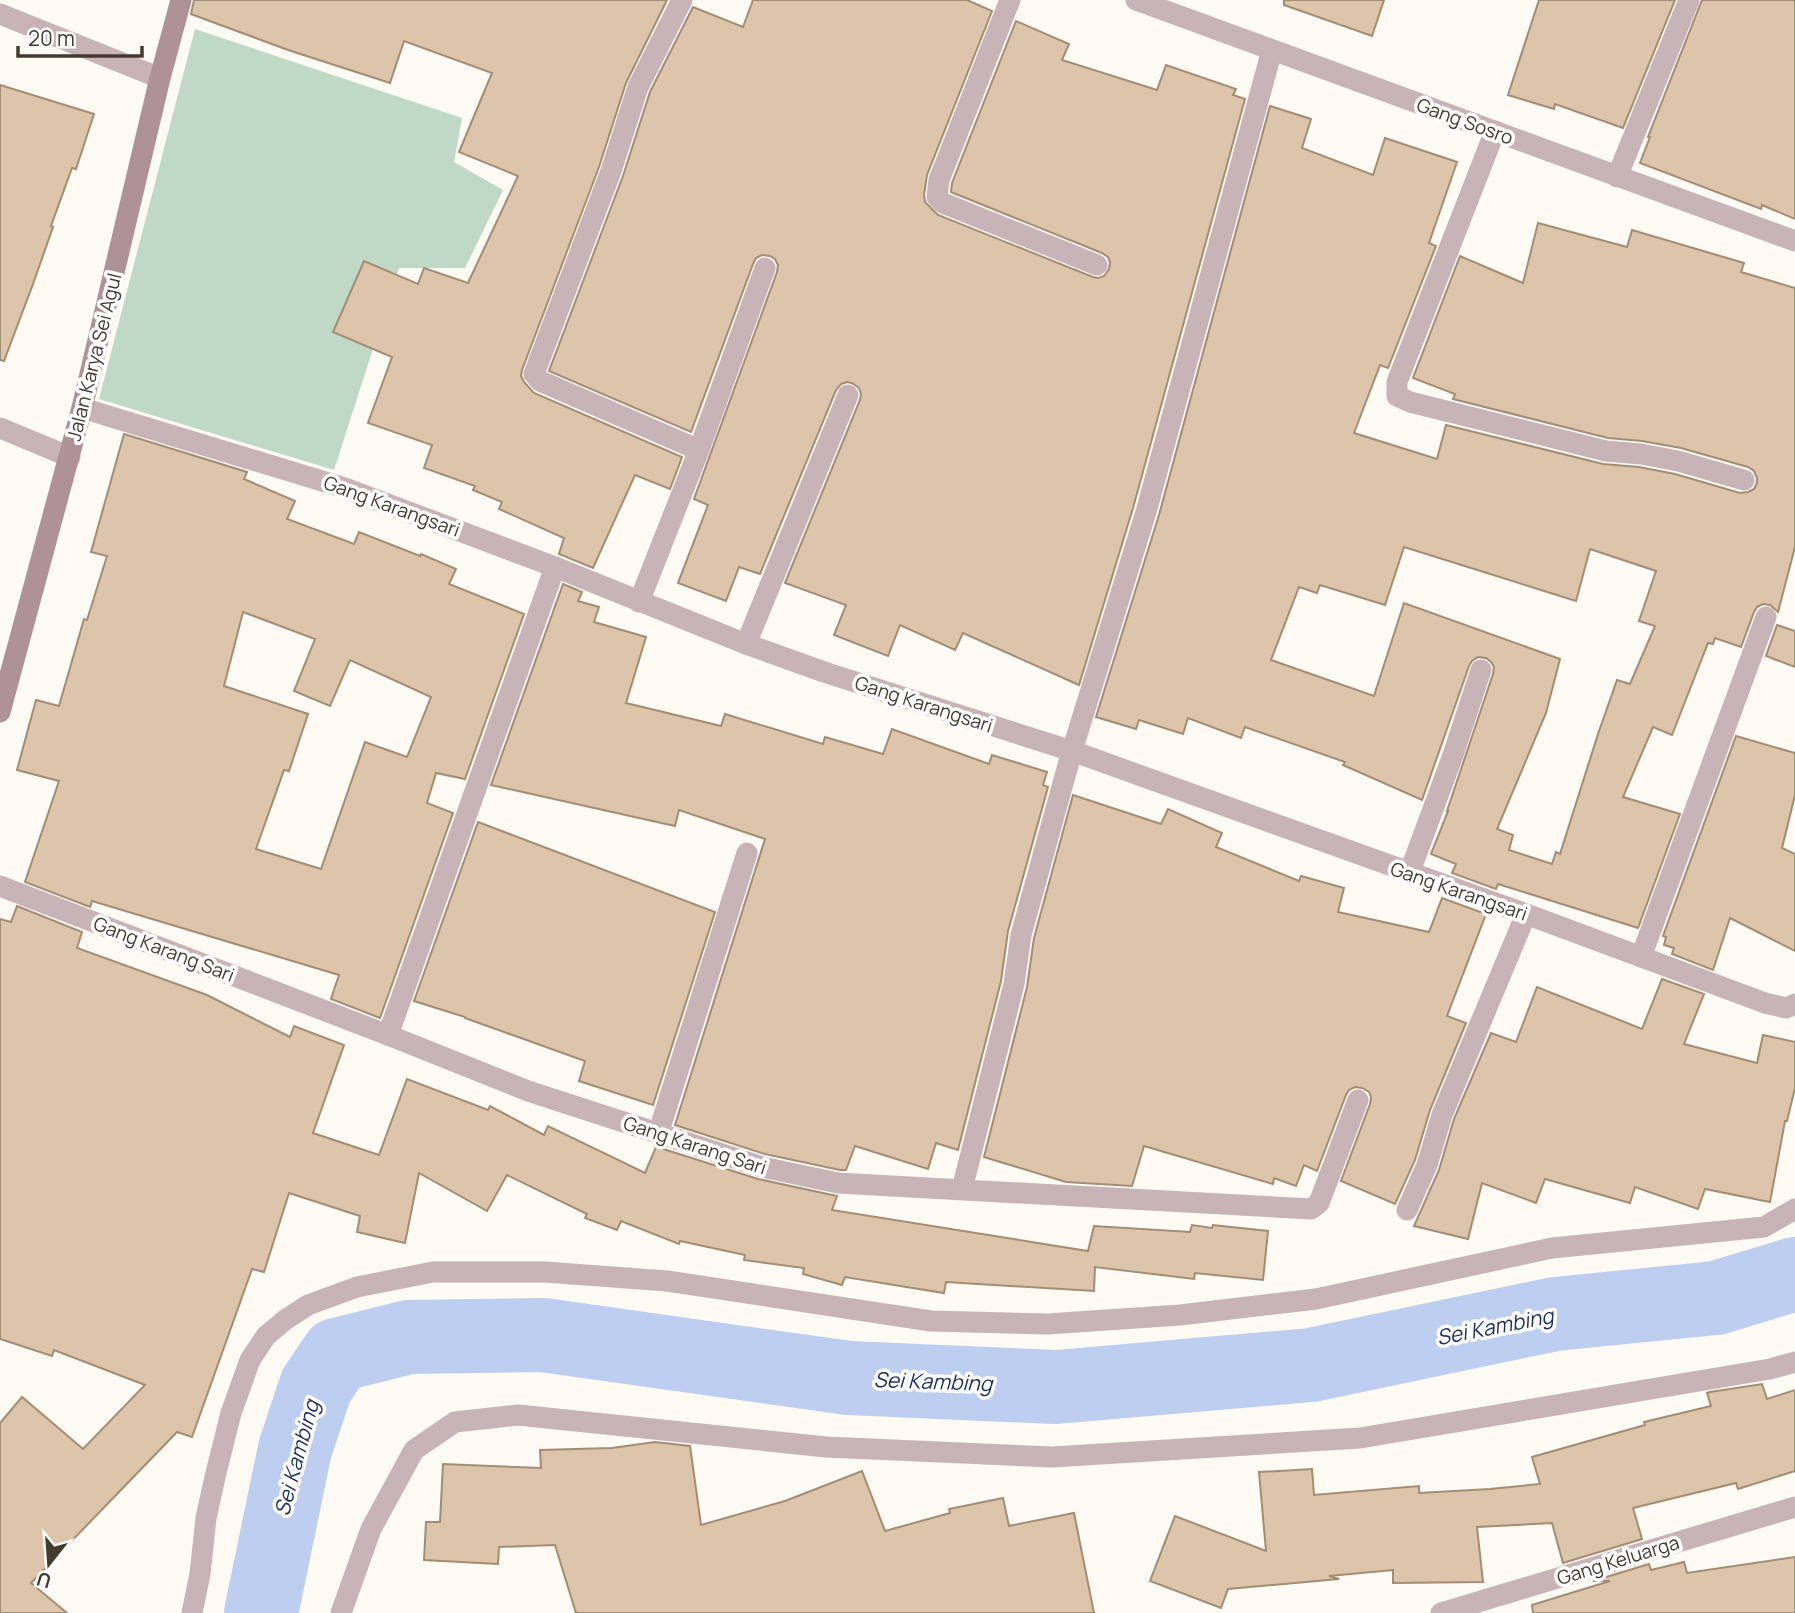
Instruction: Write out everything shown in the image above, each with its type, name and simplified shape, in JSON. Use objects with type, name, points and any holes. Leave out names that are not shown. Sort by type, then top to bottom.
[{"type":"main road","name":"Jalan Karya Sei Agul","points":[[0,712],[82,408],[181,0]]},
{"type":"street","points":[[682,0],[638,87],[611,171],[534,374],[540,381],[699,450]]},
{"type":"street","points":[[1010,0],[939,180],[937,197],[943,203],[1097,265]]},
{"type":"street","name":"Gang Sosro","points":[[1136,0],[1795,240]]},
{"type":"street","points":[[1617,177],[1689,0]]},
{"type":"street","points":[[0,14],[160,78]]},
{"type":"street","points":[[962,1189],[1014,984],[1021,935],[1072,751],[1146,512],[1272,50]]},
{"type":"street","points":[[1495,131],[1397,382],[1397,396],[1410,402],[1606,451],[1678,461],[1744,480]]},
{"type":"street","points":[[639,602],[699,450],[765,268]]},
{"type":"street","points":[[746,644],[848,395]]},
{"type":"street","name":"Gang Karangsari","points":[[82,408],[345,488],[827,673],[1072,751],[1765,1003],[1786,1008],[1795,1004]]},
{"type":"street","points":[[0,428],[69,457]]},
{"type":"street","points":[[388,1035],[555,567]]},
{"type":"street","points":[[1641,957],[1766,617]]},
{"type":"street","points":[[1409,874],[1481,670]]},
{"type":"street","points":[[658,1134],[747,853]]},
{"type":"street","name":"Gang Karang Sari","points":[[0,886],[528,1091],[762,1167],[838,1183],[1311,1209],[1319,1203],[1358,1100]]},
{"type":"street","points":[[1407,1210],[1427,1165],[1447,1103],[1526,914]]},
{"type":"street","points":[[192,1613],[215,1477],[231,1413],[250,1360],[266,1336],[308,1304],[357,1287],[433,1272],[545,1272],[667,1281],[931,1321],[1047,1324],[1180,1315],[1316,1299],[1552,1248],[1763,1227],[1795,1209]]},
{"type":"street","points":[[341,1613],[371,1529],[414,1450],[455,1422],[519,1415],[826,1447],[1052,1457],[1360,1438],[1770,1369],[1795,1362]]},
{"type":"street","name":"Gang Keluarga","points":[[1441,1613],[1795,1507]]},
{"type":"green space","points":[[195,29],[462,118],[454,162],[503,190],[465,268],[399,268],[334,470],[99,399]]},
{"type":"building","points":[[194,0],[667,0],[626,83],[599,167],[521,376],[534,393],[682,457],[670,489],[635,475],[593,568],[559,554],[564,538],[499,509],[502,502],[473,490],[475,486],[424,468],[432,445],[368,423],[392,357],[333,332],[364,261],[418,284],[424,268],[468,283],[518,176],[459,152],[492,73],[404,41],[390,83],[288,50],[191,14]]},
{"type":"building","points":[[753,0],[967,0],[992,11],[927,175],[925,202],[938,215],[1093,277],[1104,276],[1109,269],[1108,257],[1102,253],[951,192],[952,183],[1016,21],[1069,44],[1062,60],[1157,90],[1166,65],[1236,89],[1233,95],[1245,99],[1133,508],[1079,685],[963,633],[955,650],[900,625],[888,656],[834,635],[846,605],[785,583],[860,400],[859,388],[852,383],[841,384],[836,390],[760,574],[739,567],[726,601],[678,583],[708,505],[694,499],[777,272],[778,265],[770,256],[762,255],[756,258],[753,264],[691,432],[549,371],[623,176],[650,92],[693,7],[743,27]]},
{"type":"building","points":[[1284,0],[1384,0],[1372,36],[1284,5]]},
{"type":"building","points":[[1539,0],[1675,0],[1623,128],[1555,104],[1554,109],[1508,95]]},
{"type":"building","points":[[1702,0],[1795,0],[1795,219],[1762,205],[1761,209],[1640,163]]},
{"type":"building","points":[[0,85],[94,114],[76,169],[72,168],[4,361],[0,360]]},
{"type":"building","points":[[1270,106],[1311,119],[1302,148],[1373,175],[1385,138],[1457,162],[1429,243],[1436,246],[1388,368],[1380,365],[1354,433],[1437,459],[1446,425],[1603,464],[1639,467],[1675,474],[1740,493],[1748,492],[1754,489],[1757,478],[1754,471],[1748,467],[1681,448],[1608,438],[1453,399],[1455,394],[1413,378],[1460,256],[1523,283],[1538,223],[1627,247],[1632,230],[1744,263],[1741,272],[1795,288],[1795,547],[1778,612],[1770,605],[1757,607],[1741,647],[1715,638],[1713,644],[1708,643],[1672,735],[1653,727],[1623,797],[1680,814],[1638,928],[1498,884],[1496,889],[1452,873],[1456,864],[1431,854],[1493,674],[1494,667],[1486,658],[1478,657],[1469,666],[1422,800],[1343,765],[1345,762],[1245,727],[1241,738],[1188,718],[1183,734],[1139,720],[1136,729],[1096,717],[1159,515]],"holes":[[[1404,547],[1576,601],[1590,549],[1656,571],[1639,621],[1655,626],[1630,684],[1617,680],[1560,854],[1556,852],[1552,864],[1509,850],[1513,835],[1497,829],[1546,713],[1560,659],[1404,603],[1374,696],[1271,660],[1299,587],[1317,593],[1320,585],[1385,605]]]},
{"type":"building","points":[[124,434],[247,472],[244,479],[295,501],[287,519],[354,544],[359,532],[420,556],[421,554],[456,569],[449,584],[524,614],[465,779],[436,773],[427,803],[453,813],[380,1018],[331,999],[339,975],[92,901],[90,907],[25,882],[59,781],[17,770],[36,700],[59,706],[84,619],[87,620],[107,556],[91,552]],"holes":[[[243,612],[315,639],[294,691],[330,706],[350,660],[431,697],[407,757],[365,742],[321,869],[256,849],[284,770],[289,771],[308,714],[224,686]]]},
{"type":"building","points":[[563,584],[582,592],[578,601],[599,607],[594,622],[646,637],[626,703],[721,726],[725,714],[823,744],[825,737],[883,754],[892,729],[989,764],[992,755],[1047,772],[1043,785],[1048,787],[1008,931],[1001,981],[958,1150],[936,1143],[928,1169],[855,1146],[846,1170],[840,1170],[765,1154],[675,1125],[765,839],[679,810],[675,826],[491,785]]},
{"type":"building","points":[[1777,625],[1795,631],[1795,667],[1766,656]]},
{"type":"building","points":[[1736,736],[1795,753],[1795,795],[1782,848],[1795,854],[1795,951],[1730,918],[1713,970],[1672,954],[1674,948],[1664,945],[1666,937],[1663,936]]},
{"type":"building","points":[[1073,795],[1161,824],[1168,809],[1222,833],[1216,847],[1299,881],[1301,876],[1344,888],[1338,912],[1429,932],[1442,898],[1486,914],[1447,1016],[1466,1023],[1430,1110],[1415,1160],[1395,1204],[1341,1181],[1370,1104],[1369,1092],[1355,1087],[1346,1095],[1317,1171],[1304,1165],[1296,1186],[1274,1178],[1273,1184],[1144,1146],[1132,1186],[1066,1182],[984,1157],[1027,987],[1034,938]]},
{"type":"building","points":[[478,822],[715,912],[653,1105],[579,1081],[585,1061],[414,1001]]},
{"type":"building","points":[[17,906],[82,932],[77,948],[207,995],[290,1037],[294,1026],[344,1045],[313,1133],[379,1155],[407,1079],[488,1110],[490,1106],[544,1135],[548,1126],[645,1173],[657,1147],[758,1179],[837,1196],[832,1210],[1088,1251],[1094,1226],[1190,1232],[1192,1225],[1212,1228],[1213,1225],[1268,1231],[1263,1280],[1195,1273],[1194,1279],[1095,1267],[1094,1291],[946,1282],[944,1293],[845,1277],[842,1285],[803,1274],[804,1268],[744,1260],[745,1255],[680,1241],[679,1244],[621,1221],[617,1230],[585,1218],[587,1214],[507,1175],[487,1211],[419,1173],[405,1243],[357,1232],[360,1216],[289,1193],[264,1272],[252,1269],[192,1437],[177,1432],[31,1583],[67,1613],[0,1613],[0,1423],[22,1397],[83,1449],[145,1385],[54,1350],[52,1356],[0,1339],[0,919],[11,922]]},
{"type":"building","points":[[1662,979],[1704,994],[1684,1044],[1757,1063],[1763,1035],[1795,1042],[1795,1088],[1785,1121],[1770,1202],[1705,1189],[1698,1209],[1635,1187],[1630,1203],[1545,1179],[1536,1203],[1482,1183],[1468,1239],[1414,1226],[1439,1170],[1454,1119],[1491,1033],[1516,1042],[1537,987],[1642,1029]]},
{"type":"building","points":[[1762,1384],[1767,1399],[1795,1390],[1795,1471],[1738,1489],[1736,1483],[1633,1508],[1642,1539],[1563,1563],[1552,1523],[1477,1527],[1483,1582],[1393,1583],[1393,1570],[1329,1576],[1339,1579],[1228,1589],[1221,1608],[1150,1581],[1175,1516],[1266,1551],[1259,1472],[1312,1469],[1314,1495],[1419,1486],[1419,1493],[1540,1484],[1532,1457],[1645,1425],[1644,1422],[1711,1406],[1707,1393],[1710,1392]]},
{"type":"building","points":[[655,1442],[690,1446],[701,1525],[785,1501],[862,1471],[885,1531],[950,1513],[949,1509],[1003,1498],[1009,1526],[1074,1513],[1094,1613],[576,1613],[555,1545],[499,1547],[498,1564],[424,1560],[426,1522],[440,1522],[443,1464],[541,1468],[540,1450],[612,1448]]},
{"type":"building","points":[[1795,1557],[1795,1613],[1533,1613],[1532,1605],[1610,1581],[1593,1581],[1649,1564],[1651,1570],[1684,1562],[1687,1573]]},
{"type":"waterway","name":"Sei Kambing","points":[[261,1613],[295,1449],[316,1386],[337,1355],[409,1337],[543,1335],[849,1378],[1056,1387],[1311,1365],[1555,1314],[1716,1298],[1795,1274]]}]
